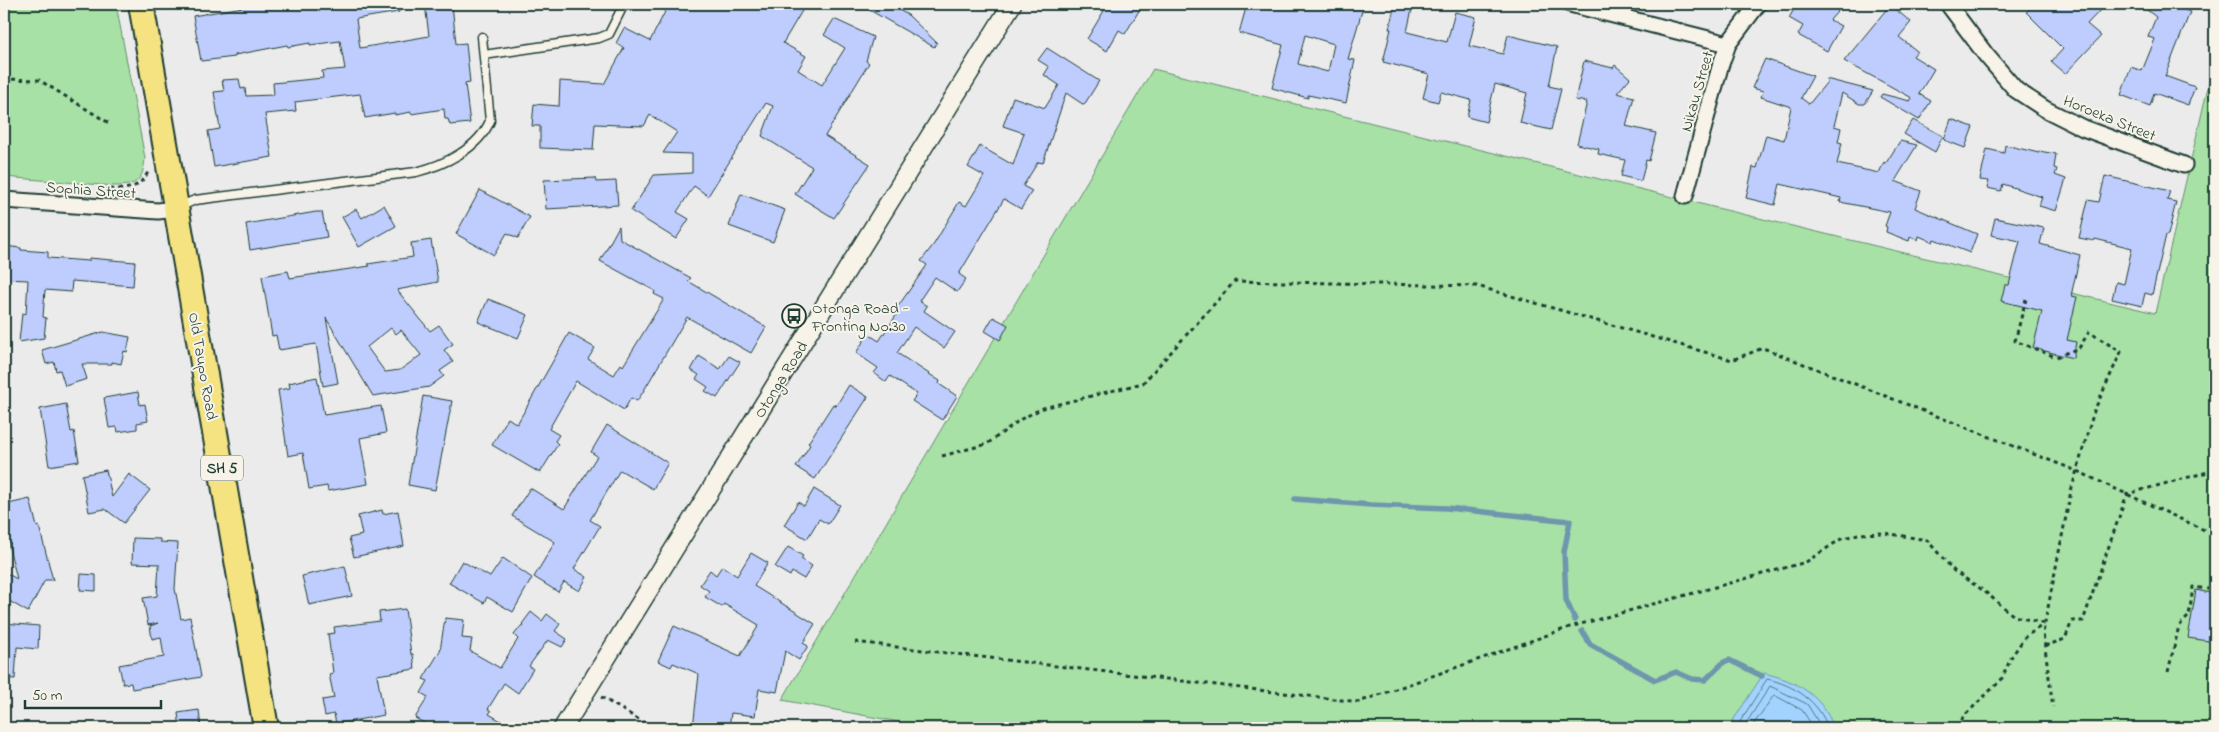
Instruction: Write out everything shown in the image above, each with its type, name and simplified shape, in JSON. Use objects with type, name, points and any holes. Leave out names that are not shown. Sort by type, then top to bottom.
[{"type":"highway","name":"Old Taupo Road","points":[[141,4],[266,728]]},
{"type":"street","name":"Otonga Road","points":[[563,728],[1012,4]]},
{"type":"street","points":[[1570,4],[1728,44]]},
{"type":"street","name":"Nikau Street","points":[[1685,196],[1728,44],[1758,4]]},
{"type":"street","name":"Horoeka Street","points":[[1948,4],[1986,56],[2016,90],[2045,109],[2083,128],[2184,165]]},
{"type":"street","name":"Sophia Street","points":[[4,200],[158,212],[176,209]]},
{"type":"lane","points":[[484,55],[599,38],[609,34],[624,4]]},
{"type":"lane","points":[[176,209],[195,200],[416,172],[433,168],[468,148],[485,133],[490,121],[482,37]]},
{"type":"path","points":[[4,79],[39,80],[108,123]]},
{"type":"path","points":[[100,188],[127,190],[140,184],[147,174],[148,168]]},
{"type":"path","points":[[942,456],[986,444],[1021,419],[1043,408],[1143,383],[1234,281],[1477,286],[1732,360],[1762,348],[2077,471],[2215,535]]},
{"type":"path","points":[[2026,300],[2015,341],[2056,357],[2079,348],[2089,332],[2120,352],[2094,411],[2077,471],[2043,633],[2053,707]]},
{"type":"path","points":[[2127,494],[2215,470]]},
{"type":"path","points":[[2045,646],[2065,639],[2072,621],[2083,622],[2127,494]]},
{"type":"path","points":[[855,642],[1360,702],[1570,627],[1806,562],[1842,539],[1858,534],[1885,533],[1927,540],[1954,571],[1984,591],[2014,616],[2045,624]]},
{"type":"path","points":[[2168,672],[2179,626],[2189,616],[2193,587],[2215,590]]},
{"type":"path","points":[[1960,728],[1963,717],[2001,680],[2012,656],[2025,638],[2045,624]]},
{"type":"path","points":[[588,689],[653,728]]},
{"type":"green space","points":[[4,4],[116,4],[145,158],[143,172],[137,181],[128,185],[114,186],[4,177]]},
{"type":"green space","points":[[2215,57],[2215,728],[931,728],[782,700],[1153,69],[1713,207],[2155,313]]},
{"type":"water","points":[[1764,673],[1787,680],[1807,691],[1823,707],[1834,728],[1731,728],[1732,722]]},
{"type":"building","points":[[259,4],[296,4],[297,8],[321,5],[322,8],[348,4],[398,4],[399,12],[356,19],[360,48],[429,36],[425,4],[452,4],[456,44],[466,43],[470,83],[465,84],[470,123],[450,125],[448,119],[445,119],[444,109],[411,114],[411,112],[395,115],[395,113],[365,118],[360,94],[295,102],[296,111],[265,114],[272,157],[214,167],[208,131],[220,129],[214,92],[224,91],[222,80],[239,79],[241,89],[245,88],[246,96],[274,95],[273,83],[323,78],[322,71],[345,69],[340,41],[288,47],[287,45],[235,55],[235,57],[201,61],[193,16]]},
{"type":"building","points":[[669,4],[806,4],[783,43],[806,56],[798,70],[822,85],[845,48],[824,35],[834,19],[873,37],[866,61],[869,63],[825,136],[870,164],[834,218],[795,194],[812,167],[762,136],[773,106],[766,103],[708,196],[694,186],[677,212],[689,219],[676,239],[631,211],[654,175],[692,173],[692,154],[663,153],[677,132],[650,115],[644,126],[595,124],[593,150],[540,148],[540,126],[532,126],[534,104],[559,106],[560,81],[604,84],[624,48],[616,43],[624,28],[650,41]]},
{"type":"building","points":[[859,4],[888,4],[908,15],[937,43],[934,47]]},
{"type":"building","points":[[1108,4],[1143,4],[1125,34],[1119,30],[1107,51],[1087,39]]},
{"type":"building","points":[[1247,4],[1364,4],[1348,59],[1355,60],[1346,103],[1308,95],[1308,98],[1272,88],[1283,45],[1239,33]],"holes":[[[1305,35],[1334,44],[1328,72],[1298,64]]]},
{"type":"building","points":[[1395,4],[1412,9],[1407,32],[1447,42],[1455,12],[1476,17],[1469,46],[1503,54],[1508,35],[1557,47],[1549,86],[1561,89],[1551,130],[1520,123],[1527,93],[1495,84],[1486,122],[1467,117],[1471,100],[1441,92],[1438,102],[1423,98],[1429,74],[1383,62]]},
{"type":"building","points":[[1797,4],[1844,4],[1830,20],[1841,26],[1827,51],[1798,35],[1803,26],[1789,18]]},
{"type":"building","points":[[2035,4],[2106,4],[2087,24],[2101,36],[2065,74],[2051,62],[2063,49],[2026,12]]},
{"type":"building","points":[[2139,4],[2169,4],[2190,12],[2165,76],[2195,87],[2188,105],[2154,93],[2150,106],[2121,95],[2131,67],[2142,71],[2155,39],[2148,37],[2156,17]]},
{"type":"building","points":[[1890,5],[1911,22],[1899,37],[1917,51],[1913,56],[1934,69],[1919,94],[1931,101],[1919,120],[1880,97],[1882,94],[1910,101],[1912,98],[1844,61]]},
{"type":"building","points":[[1047,48],[1099,81],[1084,105],[1066,93],[1043,163],[1038,162],[1023,186],[1032,191],[1021,209],[1004,199],[959,274],[966,279],[957,292],[935,277],[919,301],[927,306],[924,311],[955,332],[944,348],[914,327],[897,353],[940,381],[939,384],[957,396],[942,420],[912,401],[917,394],[890,376],[886,382],[874,373],[878,368],[856,353],[868,334],[879,341],[897,314],[894,312],[927,265],[921,261],[934,244],[959,202],[966,206],[984,176],[968,167],[980,146],[1013,165],[1024,133],[1003,126],[1013,97],[1045,108],[1059,85],[1044,75],[1049,67],[1038,60]]},
{"type":"building","points":[[1765,59],[1813,76],[1801,98],[1809,104],[1827,82],[1826,79],[1873,91],[1865,104],[1859,104],[1842,93],[1834,126],[1841,128],[1838,142],[1842,143],[1837,164],[1879,173],[1884,162],[1886,163],[1900,141],[1917,145],[1895,181],[1921,191],[1915,208],[1977,234],[1970,253],[1934,239],[1933,242],[1919,236],[1918,240],[1910,237],[1909,241],[1886,232],[1887,227],[1885,226],[1890,212],[1840,202],[1841,198],[1780,184],[1775,205],[1746,198],[1753,167],[1757,168],[1766,135],[1784,140],[1791,107],[1761,97],[1763,91],[1752,88]]},
{"type":"building","points":[[1584,61],[1613,68],[1615,65],[1630,78],[1617,93],[1634,97],[1626,126],[1656,133],[1649,161],[1646,160],[1641,181],[1621,176],[1625,160],[1598,154],[1599,149],[1577,144],[1587,102],[1575,100]]},
{"type":"building","points":[[1951,119],[1973,127],[1965,148],[1944,140]]},
{"type":"building","points":[[1913,120],[1943,136],[1935,152],[1904,134]]},
{"type":"building","points":[[2005,145],[2039,153],[2039,151],[2056,154],[2054,168],[2057,169],[2055,175],[2066,179],[2056,211],[2039,206],[2042,197],[2003,184],[2001,191],[1987,188],[1989,181],[1980,180],[1987,149],[2004,153]]},
{"type":"building","points":[[2105,176],[2170,191],[2167,200],[2176,202],[2152,295],[2145,293],[2142,306],[2112,299],[2116,282],[2124,284],[2132,248],[2095,239],[2094,241],[2079,238],[2088,200],[2099,202]]},
{"type":"building","points":[[595,178],[596,182],[616,181],[618,205],[546,209],[544,180]]},
{"type":"building","points":[[480,190],[530,217],[518,238],[507,233],[494,255],[456,234]]},
{"type":"building","points":[[741,194],[785,210],[773,242],[729,226]]},
{"type":"building","points":[[384,205],[396,226],[359,247],[342,217],[356,209],[362,218]]},
{"type":"building","points":[[322,212],[327,237],[250,250],[246,224]]},
{"type":"building","points":[[1995,218],[2044,228],[2040,244],[2080,255],[2071,296],[2077,297],[2067,340],[2076,342],[2073,358],[2033,348],[2042,311],[2001,301],[2005,285],[2009,285],[2020,241],[1991,235]]},
{"type":"building","points":[[619,226],[620,239],[691,278],[688,281],[766,327],[751,353],[687,317],[637,401],[631,398],[624,410],[576,381],[549,429],[559,435],[555,441],[558,444],[540,473],[492,445],[508,418],[517,424],[569,333],[595,348],[588,359],[614,375],[621,364],[623,366],[664,299],[654,294],[655,291],[600,261]]},
{"type":"building","points":[[431,240],[438,282],[397,290],[430,331],[439,325],[453,344],[444,350],[453,362],[440,371],[444,376],[429,387],[373,396],[326,318],[338,383],[323,386],[316,344],[279,350],[276,335],[272,336],[262,276],[288,271],[290,278],[370,266],[368,264],[413,257],[411,243]],"holes":[[[391,328],[396,334],[401,330],[421,355],[400,370],[385,372],[367,347]]]},
{"type":"building","points":[[4,246],[21,248],[21,250],[48,252],[48,258],[89,261],[89,258],[135,262],[133,286],[72,281],[71,292],[45,290],[43,317],[46,318],[44,338],[19,342],[22,313],[26,314],[28,280],[4,279]]},
{"type":"building","points":[[488,299],[528,315],[518,338],[478,322]]},
{"type":"building","points":[[993,317],[1008,325],[1000,340],[985,331]]},
{"type":"building","points":[[103,332],[130,337],[127,352],[124,351],[121,364],[112,362],[112,364],[82,364],[87,379],[65,386],[60,370],[56,371],[54,362],[46,364],[42,350]]},
{"type":"building","points":[[699,356],[720,369],[729,356],[740,362],[717,398],[705,391],[708,387],[696,379],[699,375],[691,370]]},
{"type":"building","points":[[317,377],[324,415],[381,406],[386,433],[360,438],[368,484],[328,491],[327,486],[309,489],[303,453],[288,456],[278,390],[290,388],[289,383]]},
{"type":"building","points":[[849,385],[868,397],[815,479],[796,467],[810,445],[808,443],[833,404],[836,406]]},
{"type":"building","points":[[138,392],[140,405],[145,404],[148,421],[137,423],[137,429],[118,432],[117,427],[109,428],[104,398]]},
{"type":"building","points":[[423,396],[452,401],[435,490],[408,485]]},
{"type":"building","points":[[66,404],[71,432],[74,431],[79,461],[49,466],[40,409]]},
{"type":"building","points":[[607,425],[668,463],[653,489],[620,470],[590,520],[600,526],[574,569],[587,577],[579,591],[564,582],[558,592],[534,577],[555,542],[512,516],[530,488],[564,509],[597,456],[591,452]]},
{"type":"building","points":[[106,470],[112,497],[129,474],[150,490],[124,523],[105,509],[89,512],[82,475]]},
{"type":"building","points":[[814,489],[840,505],[828,524],[819,519],[807,539],[784,525],[798,502],[804,506]]},
{"type":"building","points":[[30,499],[53,580],[45,580],[28,612],[4,598],[4,572],[17,579],[4,527],[4,505]]},
{"type":"building","points":[[382,510],[383,514],[398,511],[404,546],[354,557],[349,538],[362,535],[358,516]]},
{"type":"building","points":[[133,538],[160,539],[160,542],[178,543],[175,589],[181,619],[190,617],[201,677],[132,689],[131,683],[123,684],[119,665],[164,657],[161,637],[152,639],[150,626],[158,623],[148,625],[143,598],[157,596],[159,564],[132,563]]},
{"type":"building","points":[[788,547],[803,556],[801,559],[812,566],[804,579],[792,572],[790,576],[775,567]]},
{"type":"building","points":[[751,553],[768,563],[754,586],[815,624],[803,643],[808,646],[799,660],[785,651],[777,692],[759,689],[755,716],[731,713],[729,728],[693,728],[699,674],[673,663],[671,667],[658,661],[674,626],[740,656],[759,625],[724,604],[722,607],[705,597],[709,591],[700,585],[710,570],[716,575],[722,566],[737,576]]},
{"type":"building","points":[[503,558],[532,578],[513,612],[487,597],[484,603],[449,583],[462,561],[490,577]]},
{"type":"building","points":[[345,566],[352,596],[309,605],[302,576]]},
{"type":"building","points":[[81,574],[96,575],[96,591],[80,590]]},
{"type":"building","points":[[2196,590],[2215,594],[2215,642],[2188,638]]},
{"type":"building","points":[[405,609],[415,669],[377,675],[384,715],[336,724],[334,714],[325,716],[322,700],[334,698],[329,674],[333,673],[328,634],[335,633],[334,627],[380,621],[379,612]]},
{"type":"building","points":[[531,612],[542,621],[547,614],[560,624],[555,631],[567,639],[562,647],[548,640],[529,666],[533,669],[518,693],[504,683],[488,709],[491,711],[489,714],[513,728],[433,728],[415,718],[428,697],[421,693],[428,681],[423,679],[440,651],[445,618],[464,620],[462,638],[472,639],[470,651],[500,668],[518,639],[514,635],[521,626],[524,626],[522,624]]},
{"type":"building","points":[[4,623],[39,626],[38,649],[17,647],[15,679],[4,678]]},
{"type":"building","points":[[199,710],[201,728],[180,728],[178,713]]},
{"type":"waterway","points":[[1295,499],[1447,508],[1570,521],[1564,552],[1566,600],[1575,620]]},
{"type":"waterway","points":[[1582,631],[1590,644],[1655,680],[1676,672],[1692,679],[1705,680],[1724,662],[1729,660],[1762,676]]},
{"type":"place","name":"Otonga Road - Fronting No.30","points":[[794,316]]}]
